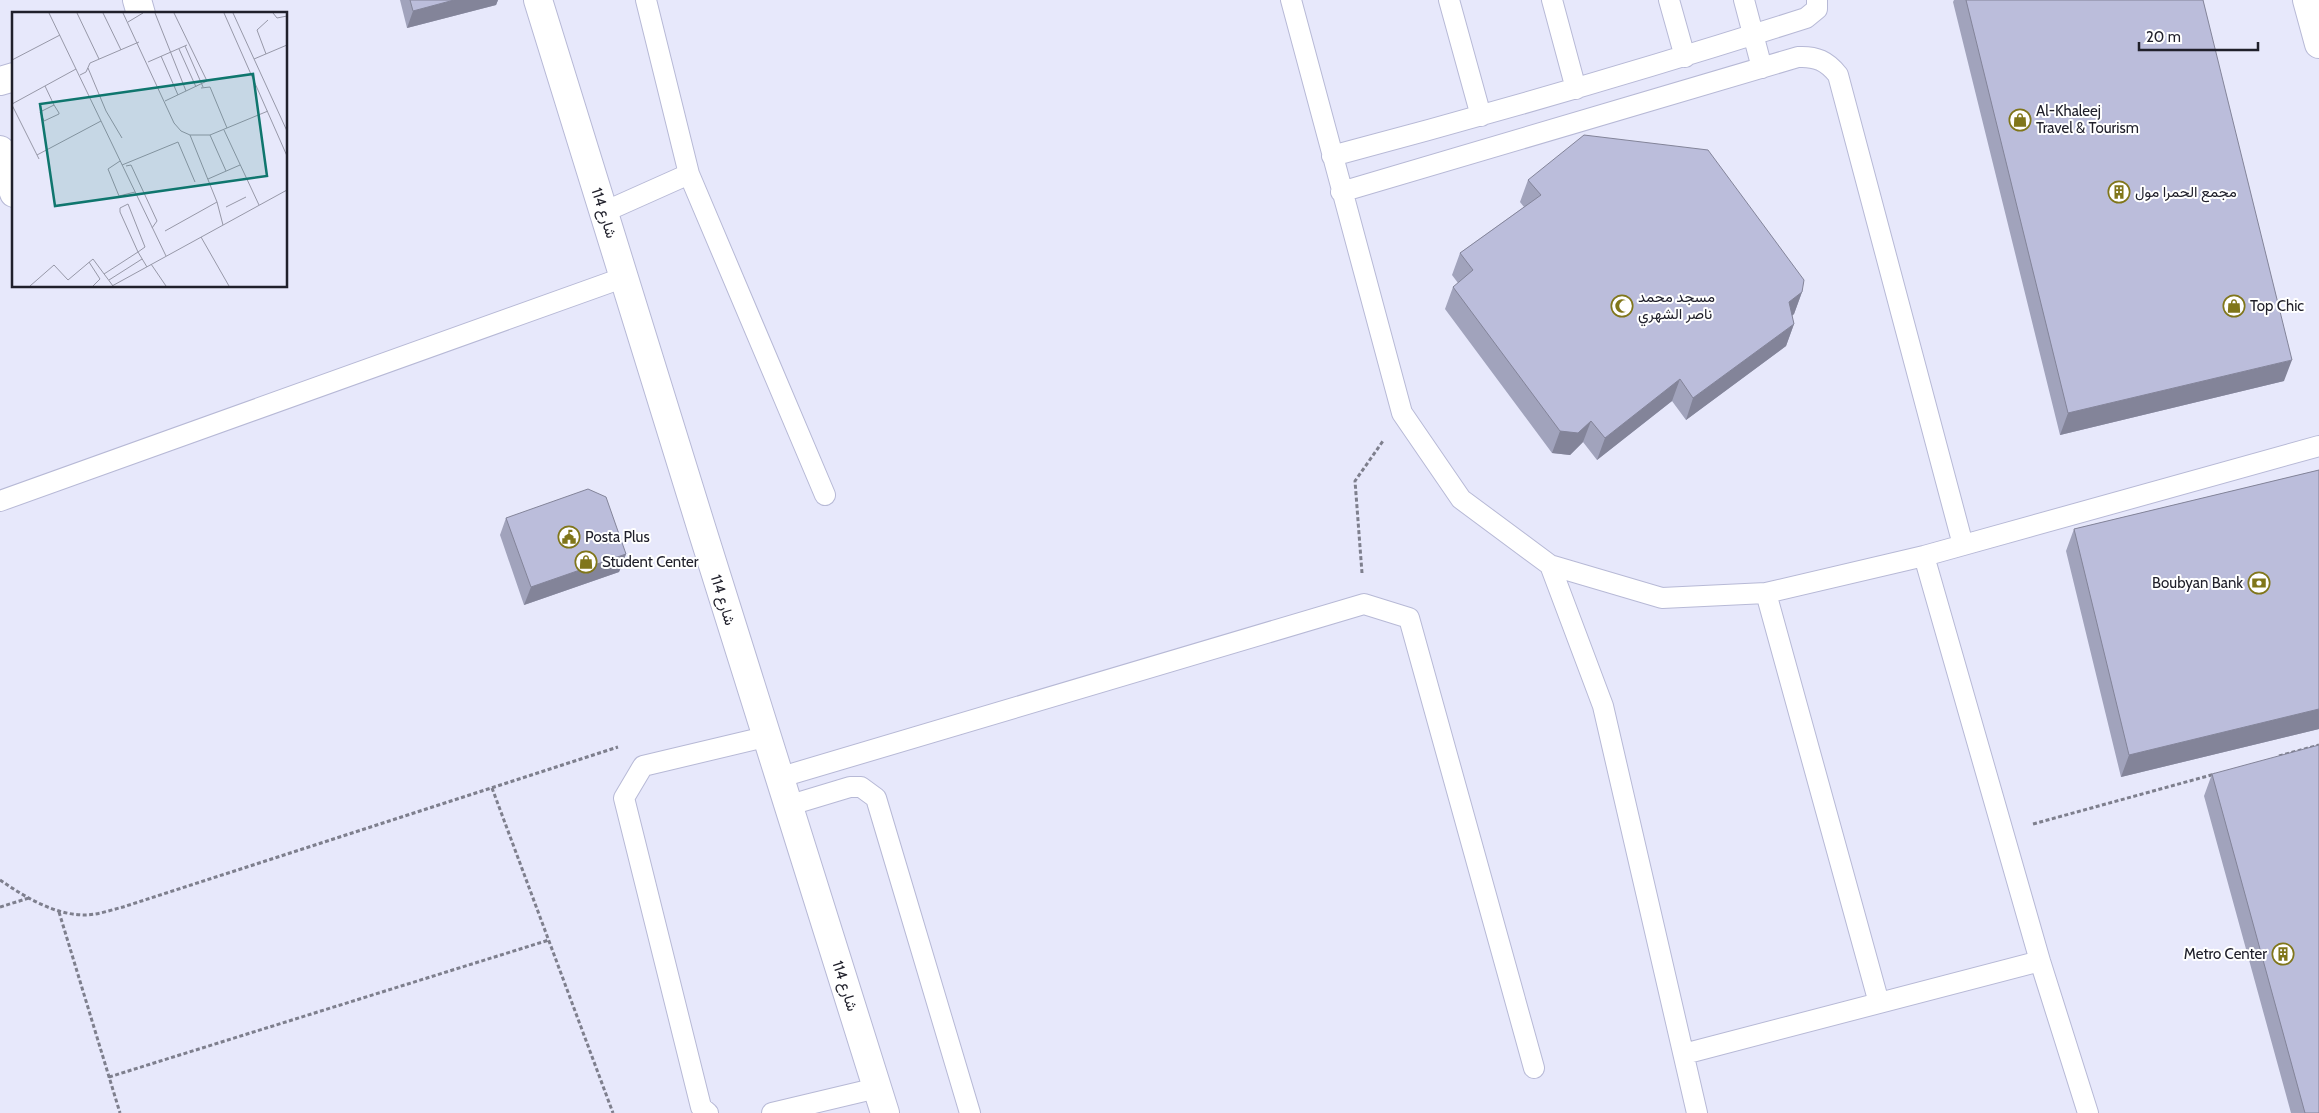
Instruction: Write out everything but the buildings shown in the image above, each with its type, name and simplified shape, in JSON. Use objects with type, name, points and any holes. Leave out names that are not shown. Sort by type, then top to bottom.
[{"type":"street","name":"شارع 114","points":[[538,0],[625,277],[765,737],[881,1100]]},
{"type":"street","points":[[2307,0],[2319,44]]},
{"type":"street","points":[[0,81],[12,77]]},
{"type":"street","points":[[0,150],[12,187]]},
{"type":"lane","points":[[646,0],[689,174],[825,495]]},
{"type":"lane","points":[[1291,0],[1341,192],[1402,413],[1461,499],[1550,565],[1662,598],[1766,593],[1924,556],[2319,446]]},
{"type":"lane","points":[[1449,0],[1481,116]]},
{"type":"lane","points":[[1552,0],[1576,88]]},
{"type":"lane","points":[[1668,0],[1685,57]]},
{"type":"lane","points":[[1744,0],[1762,68]]},
{"type":"lane","points":[[1332,156],[1481,116],[1685,57],[1812,15],[1817,10],[1817,0]]},
{"type":"lane","points":[[1341,192],[1798,57],[1811,56],[1822,60],[1838,75],[1963,545]]},
{"type":"lane","points":[[604,212],[689,174]]},
{"type":"lane","points":[[0,501],[625,277]]},
{"type":"lane","points":[[1924,556],[2040,961],[2088,1113]]},
{"type":"lane","points":[[1550,565],[1603,706],[1697,1113]]},
{"type":"lane","points":[[1766,593],[1879,1003]]},
{"type":"lane","points":[[778,778],[1364,604],[1409,618],[1534,1068]]},
{"type":"lane","points":[[708,1113],[701,1107],[624,798],[643,766],[765,737]]},
{"type":"lane","points":[[787,806],[850,787],[861,787],[876,798],[970,1113]]},
{"type":"lane","points":[[1684,1054],[2040,961]]},
{"type":"lane","points":[[772,1113],[881,1100]]},
{"type":"path","points":[[1364,604],[1355,481],[1402,413]]},
{"type":"path","points":[[2271,758],[2319,745]]},
{"type":"path","points":[[0,880],[29,898],[60,912],[86,915],[123,907],[623,746]]},
{"type":"path","points":[[2003,832],[2223,771]]},
{"type":"path","points":[[492,788],[613,1113]]},
{"type":"path","points":[[0,907],[29,898]]},
{"type":"path","points":[[60,912],[120,1113]]},
{"type":"path","points":[[109,1077],[549,940]]},
{"type":"place","name":"Al-Khaleej Travel & Tourism","points":[[2020,120]]},
{"type":"place","name":"مجمع الحمرا مول","points":[[2119,192]]},
{"type":"place","name":"مسجد محمد ناصر الشهري","points":[[1622,306]]},
{"type":"place","name":"Top Chic","points":[[2234,306]]},
{"type":"place","name":"Posta Plus","points":[[569,537]]},
{"type":"place","name":"Student Center","points":[[586,562]]},
{"type":"place","name":"Boubyan Bank","points":[[2259,583]]},
{"type":"place","name":"Metro Center","points":[[2283,954]]}]
